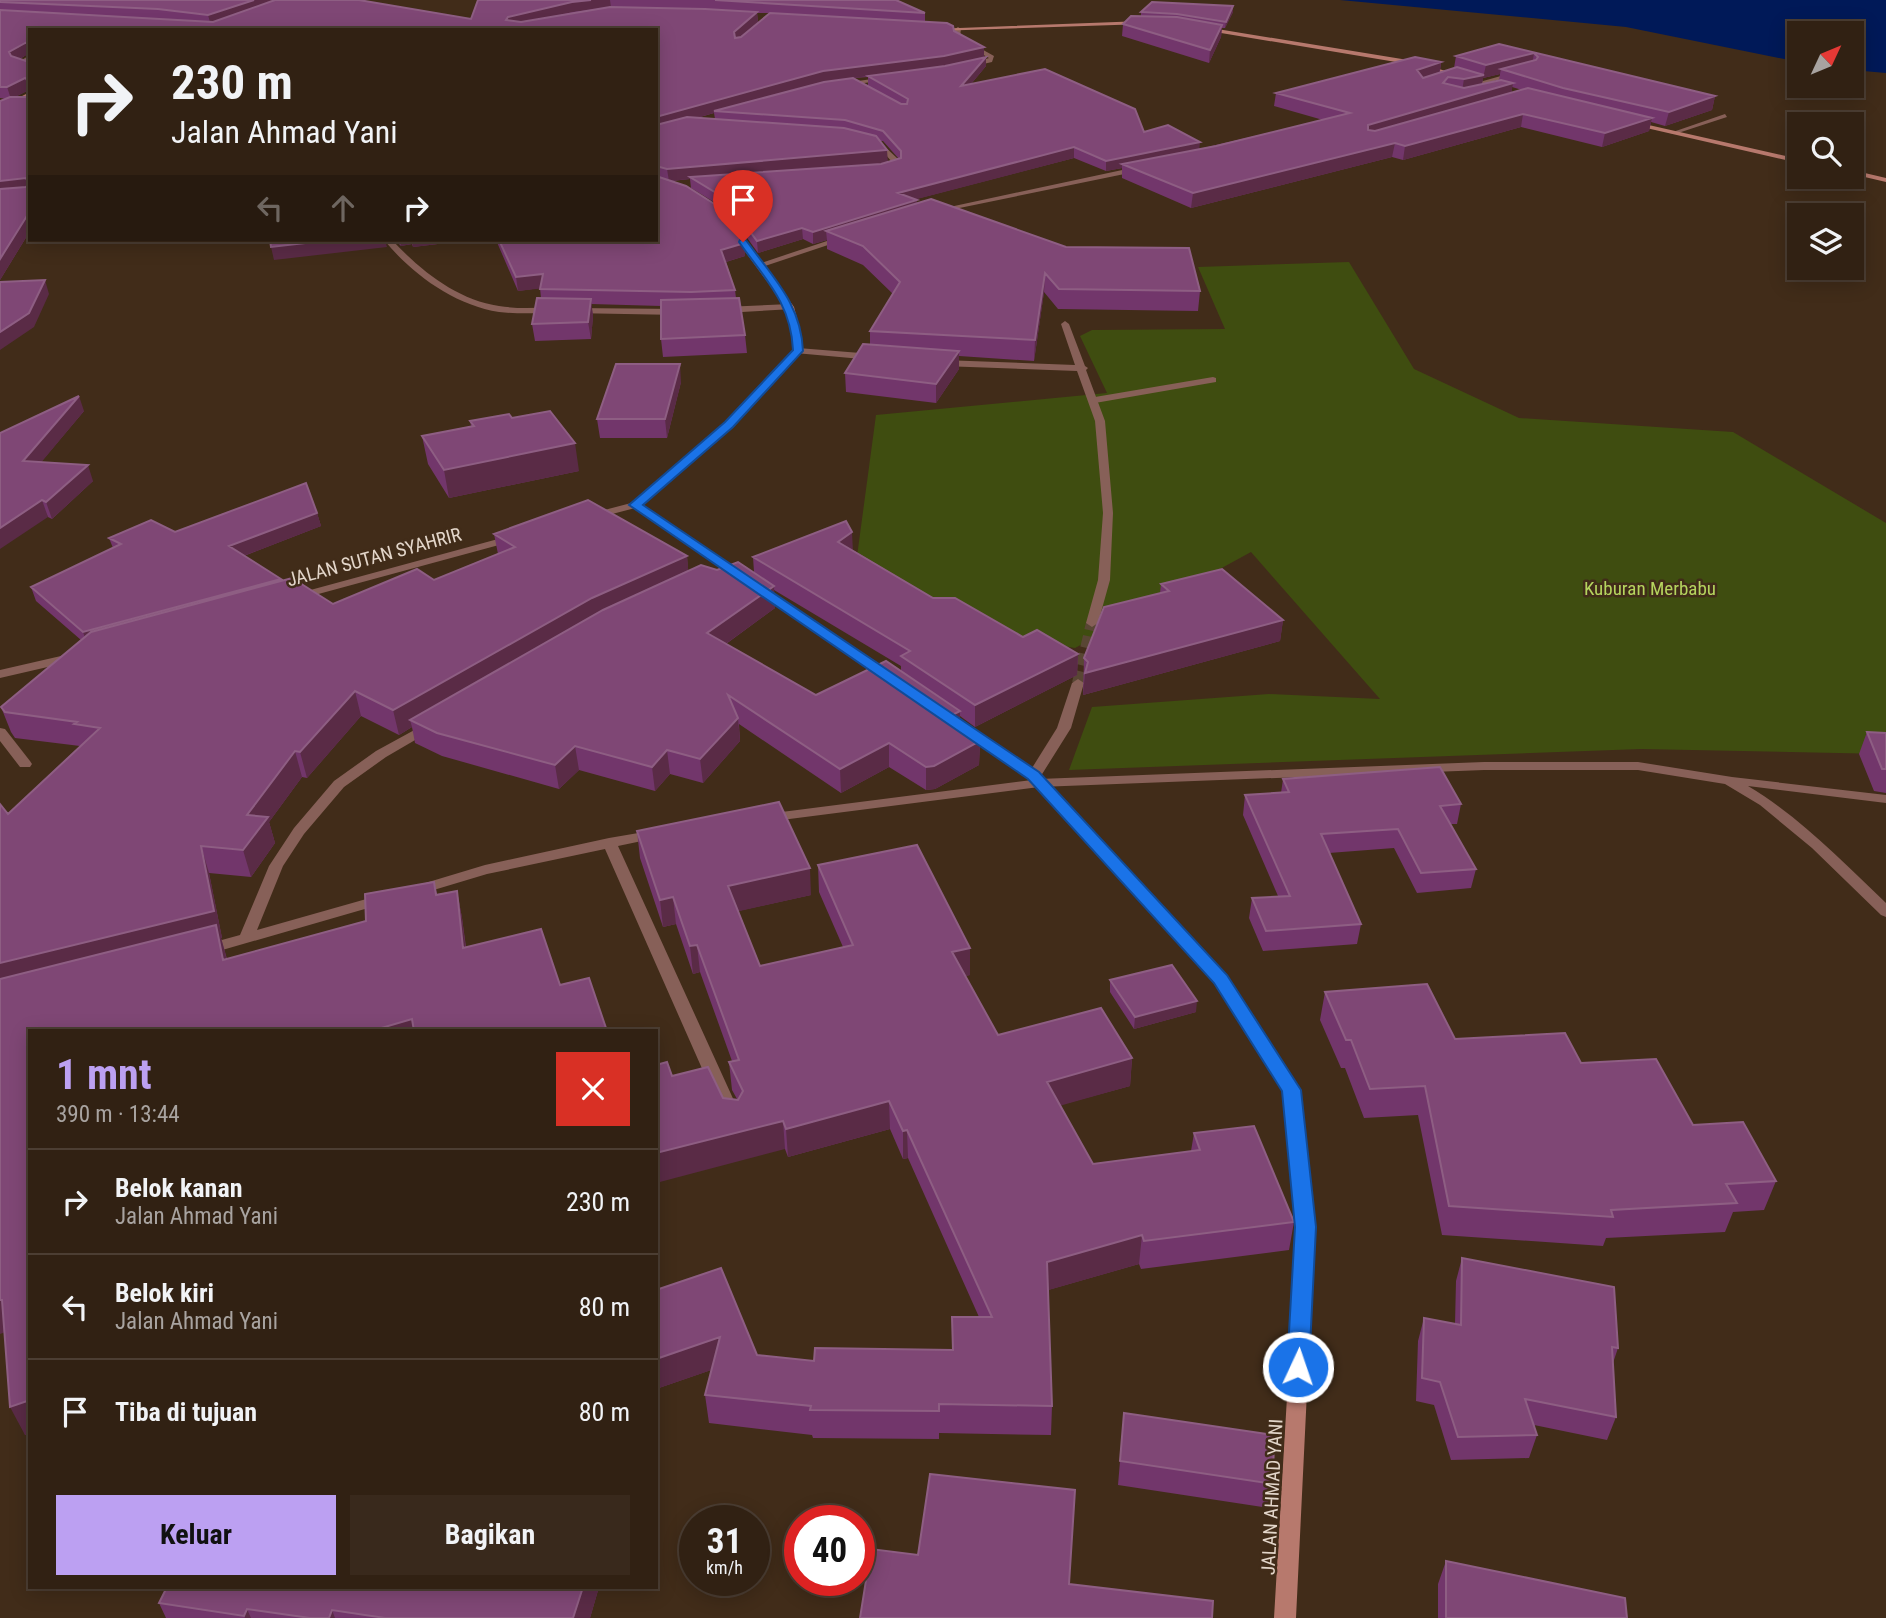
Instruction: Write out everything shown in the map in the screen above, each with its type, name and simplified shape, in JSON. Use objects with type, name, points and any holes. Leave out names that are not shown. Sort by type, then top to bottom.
[{"type":"street","points":[[932,29],[1156,23]]},
{"type":"street","points":[[1199,28],[1391,59],[1497,88]]},
{"type":"street","points":[[956,69],[987,63],[992,59],[957,38],[958,29]]},
{"type":"street","points":[[28,58],[18,64],[28,66]]},
{"type":"street","points":[[1479,83],[1518,73]]},
{"type":"street","points":[[1434,80],[1455,75]]},
{"type":"street","points":[[838,85],[898,78]]},
{"type":"street","points":[[852,82],[869,91]]},
{"type":"street","points":[[0,110],[28,95]]},
{"type":"street","points":[[0,103],[28,104]]},
{"type":"street","points":[[1673,132],[1725,116]]},
{"type":"street","points":[[1618,120],[1787,158]]},
{"type":"street","points":[[868,141],[880,145],[896,162],[892,168],[881,170]]},
{"type":"street","points":[[930,212],[1156,165]]},
{"type":"street","points":[[1864,175],[1886,180]]},
{"type":"street","points":[[583,519],[635,505],[729,425],[798,351],[797,333],[790,307],[722,214]]},
{"type":"street","points":[[759,265],[851,236]]},
{"type":"street","points":[[390,242],[402,256],[446,289],[493,308],[692,312]]},
{"type":"street","points":[[720,311],[790,307]]},
{"type":"street","points":[[1065,324],[1100,421],[1108,513],[1104,580],[1092,623]]},
{"type":"street","points":[[798,351],[878,358]]},
{"type":"street","points":[[932,362],[1083,368]]},
{"type":"street","points":[[1094,400],[1213,380]]},
{"type":"street","points":[[635,505],[899,683]]},
{"type":"street","name":"JALAN SUTAN SYAHRIR","points":[[282,600],[531,533]]},
{"type":"street","points":[[710,576],[729,567]]},
{"type":"street","points":[[0,674],[93,652]]},
{"type":"street","points":[[1036,779],[1064,728],[1077,683]]},
{"type":"street","name":"JALAN AHMAD YANI","points":[[933,706],[1036,779],[1220,979],[1292,1090],[1306,1227],[1285,1618]]},
{"type":"street","points":[[246,939],[276,866],[299,831],[339,784],[381,754],[437,721]]},
{"type":"street","points":[[0,732],[25,764]]},
{"type":"street","points":[[754,820],[1036,779],[1579,765],[1638,766],[1886,799]]},
{"type":"street","points":[[1729,780],[1765,802],[1817,845],[1886,912]]},
{"type":"street","points":[[194,952],[485,870],[608,842],[674,832]]},
{"type":"street","points":[[608,842],[734,1120]]},
{"type":"green space","name":"Kuburan Merbabu","points":[[1349,262],[1414,369],[1519,418],[1733,432],[1886,523],[1886,754],[1641,749],[1069,770],[1092,707],[1269,694],[1380,699],[1251,552],[1075,648],[880,615],[849,616],[876,415],[1107,393],[1080,336],[1092,330],[1225,329],[1198,267]]},
{"type":"shaded area","points":[[1340,0],[1886,0],[1886,73],[1864,71],[1864,21],[1787,21],[1787,60],[1626,27]]},
{"type":"building","points":[[0,0],[254,0],[208,15],[158,9]]},
{"type":"building","points":[[275,0],[359,0],[471,19],[478,0],[591,0],[508,17],[506,20],[521,22],[610,7],[705,9],[757,12],[734,32],[735,38],[741,37],[770,13],[947,23],[953,26],[954,31],[984,47],[944,56],[823,71],[658,116],[658,28],[28,28],[28,48],[27,42],[9,52],[11,56],[26,61],[28,56],[28,80],[25,78],[7,87],[0,87],[0,10],[213,22]]},
{"type":"building","points":[[715,0],[896,0],[925,13]]},
{"type":"building","points":[[1152,2],[1233,6],[1226,22],[1177,14],[1141,12]]},
{"type":"building","points":[[1131,16],[1177,17],[1222,25],[1210,50],[1123,24]]},
{"type":"building","points":[[1499,44],[1715,96],[1669,112],[1563,88],[1501,69],[1536,60],[1538,57],[1534,53],[1486,65],[1456,56]]},
{"type":"building","points":[[986,57],[961,86],[1045,69],[1135,109],[1144,132],[1168,125],[1200,142],[1106,161],[1074,147],[898,193],[917,200],[813,232],[802,228],[757,241],[726,199],[690,177],[881,164],[901,158],[901,151],[883,131],[845,120],[714,111],[824,82],[853,78],[901,104],[907,104],[908,99],[868,76],[945,66]]},
{"type":"building","points":[[1415,57],[1441,62],[1417,70],[1423,78],[1457,67],[1484,75],[1464,79],[1448,77],[1443,83],[1464,88],[1501,80],[1513,83],[1368,125],[1368,130],[1375,131],[1528,88],[1652,118],[1605,133],[1523,114],[1405,146],[1395,143],[1193,193],[1122,164],[1216,146],[1350,113],[1276,93]]},
{"type":"building","points":[[28,96],[28,182],[26,178],[0,181],[0,101],[10,97]]},
{"type":"building","points":[[687,117],[844,128],[876,136],[887,150],[667,169],[658,167],[658,124]]},
{"type":"building","points":[[658,177],[686,186],[716,205],[745,243],[721,250],[735,290],[691,292],[540,289],[543,274],[516,277],[500,242],[658,242]]},
{"type":"building","points":[[28,185],[28,214],[0,259],[0,189]]},
{"type":"building","points":[[931,199],[1066,247],[1189,248],[1200,291],[1059,289],[1045,273],[1035,340],[870,331],[900,282],[863,246],[826,231]]},
{"type":"building","points":[[270,242],[315,242],[271,247]]},
{"type":"building","points":[[45,280],[29,313],[0,332],[0,282]]},
{"type":"building","points":[[537,298],[591,299],[588,322],[532,324]]},
{"type":"building","points":[[739,298],[745,335],[661,339],[661,300]]},
{"type":"building","points":[[863,344],[959,351],[936,384],[845,373]]},
{"type":"building","points":[[616,364],[680,364],[665,419],[597,419]]},
{"type":"building","points":[[79,396],[23,461],[88,465],[46,502],[42,500],[0,528],[0,433]]},
{"type":"building","points":[[550,411],[575,443],[444,470],[422,436],[474,426],[470,421],[509,414],[512,418]]},
{"type":"building","points":[[306,483],[317,513],[229,546],[281,579],[83,632],[31,587],[121,544],[109,538],[151,520],[175,532]]},
{"type":"building","points":[[588,500],[687,556],[592,598],[393,710],[355,691],[300,752],[295,751],[247,815],[268,817],[243,850],[201,846],[214,911],[0,963],[0,804],[8,814],[100,728],[5,712],[1,707],[91,632],[292,578],[333,604],[417,569],[434,580],[515,547],[494,534]]},
{"type":"building","points":[[846,521],[852,532],[838,542],[933,598],[955,598],[1023,637],[1037,630],[1078,654],[975,705],[901,656],[910,651],[753,557]]},
{"type":"building","points":[[738,562],[774,586],[707,633],[816,695],[886,661],[960,711],[944,719],[980,741],[934,766],[926,767],[889,743],[840,769],[728,695],[738,718],[700,759],[667,750],[652,767],[575,746],[555,765],[437,733],[410,720],[603,610],[701,565],[717,570]]},
{"type":"building","points":[[1222,569],[1283,620],[1085,673],[1088,662],[1084,658],[1104,607],[1169,591],[1161,584]]},
{"type":"building","points":[[1867,732],[1886,733],[1886,769],[1882,769]]},
{"type":"building","points":[[1440,767],[1461,804],[1440,806],[1476,869],[1421,873],[1398,829],[1321,834],[1361,924],[1266,931],[1252,898],[1290,896],[1245,795],[1289,792],[1283,779]]},
{"type":"building","points":[[779,802],[810,868],[728,886],[760,966],[853,945],[818,865],[917,845],[970,948],[952,952],[998,1035],[1101,1008],[1132,1058],[1047,1082],[1093,1164],[1200,1150],[1194,1133],[1254,1126],[1294,1222],[1144,1241],[1142,1235],[1047,1262],[1052,1406],[939,1404],[939,1411],[810,1410],[811,1406],[705,1395],[720,1337],[658,1358],[658,1289],[721,1268],[757,1355],[814,1361],[815,1348],[953,1350],[952,1317],[992,1317],[907,1130],[903,1131],[889,1101],[786,1129],[783,1121],[658,1152],[658,1064],[667,1062],[672,1076],[708,1067],[723,1098],[738,1100],[743,1091],[729,1062],[739,1060],[697,945],[690,946],[673,897],[660,900],[637,831]]},
{"type":"building","points":[[434,882],[436,895],[457,891],[463,948],[541,929],[560,985],[589,978],[606,1029],[414,1029],[412,1019],[378,1029],[28,1029],[28,1401],[10,1407],[0,1300],[0,979],[216,925],[223,960],[366,921],[365,894]]},
{"type":"building","points":[[1172,965],[1197,1001],[1135,1017],[1110,980]]},
{"type":"building","points":[[1427,984],[1455,1039],[1565,1033],[1581,1063],[1656,1059],[1693,1125],[1743,1122],[1776,1181],[1726,1184],[1737,1203],[1611,1210],[1613,1217],[1449,1206],[1425,1086],[1370,1089],[1351,1040],[1346,1040],[1325,992]]},
{"type":"building","points":[[1462,1258],[1614,1287],[1618,1348],[1612,1347],[1616,1417],[1525,1399],[1537,1435],[1458,1437],[1440,1382],[1422,1378],[1424,1318],[1461,1325]]},
{"type":"building","points":[[1124,1413],[1274,1435],[1273,1484],[1120,1461]]},
{"type":"building","points":[[930,1474],[1075,1490],[1069,1584],[1213,1601],[1212,1618],[860,1618],[864,1596],[875,1596],[875,1550],[918,1555]]},
{"type":"building","points":[[1446,1561],[1625,1598],[1627,1618],[1446,1618]]},
{"type":"building","points":[[166,1589],[582,1589],[573,1618],[385,1618],[332,1610],[329,1618],[310,1618],[247,1609],[244,1616],[159,1603]]},
{"type":"tunnel","points":[[1078,683],[1092,623]]},
{"type":"route","points":[[743,242],[790,307],[797,333],[798,351],[729,425],[635,505],[1034,776],[1220,979],[1292,1090],[1306,1227],[1298,1367]]}]
